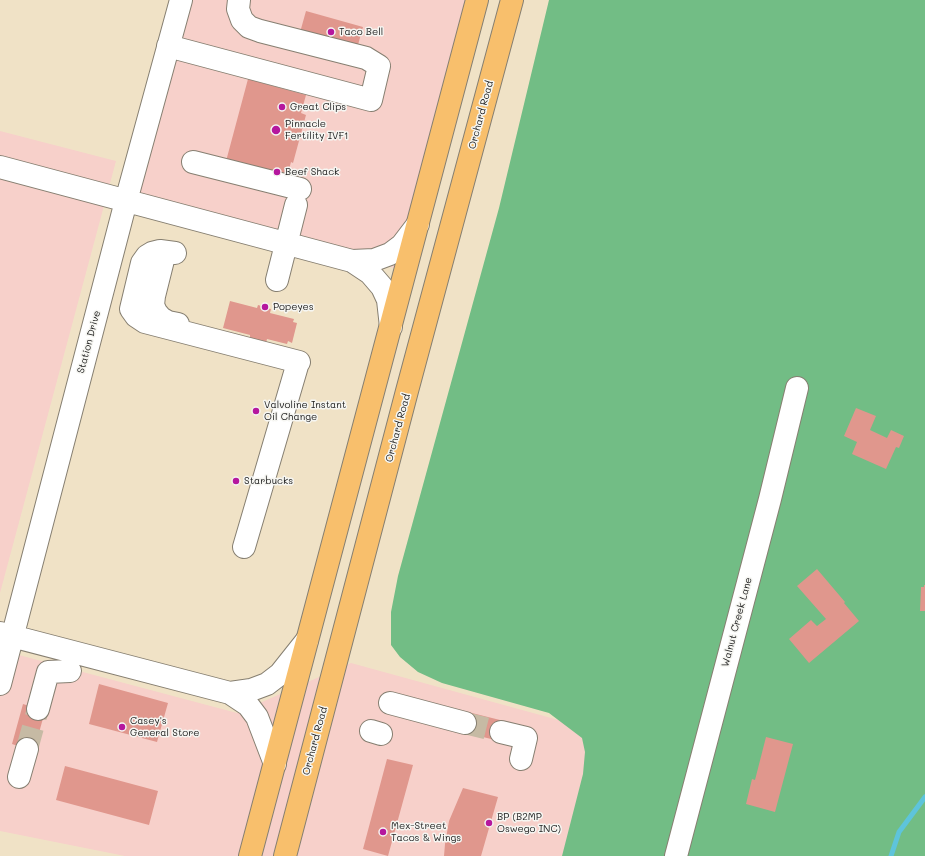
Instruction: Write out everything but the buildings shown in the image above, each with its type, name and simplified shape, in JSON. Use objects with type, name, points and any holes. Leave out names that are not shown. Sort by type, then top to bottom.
[{"type":"main road","points":[[250,856],[477,0]]},
{"type":"main road","name":"Orchard Road","points":[[285,856],[512,0]]},
{"type":"street","name":"Station Drive","points":[[0,684],[6,634],[181,0]]},
{"type":"street","points":[[168,46],[371,100],[379,66],[366,58],[249,27],[242,20],[238,9],[239,0]]},
{"type":"street","points":[[194,162],[298,197],[277,280]]},
{"type":"street","points":[[0,167],[352,261],[374,260],[390,254],[402,245],[419,223]]},
{"type":"street","points":[[160,251],[170,252],[154,296],[153,305],[161,318],[168,322],[299,361],[145,322],[136,316],[131,309],[142,263],[146,256],[160,251]]},
{"type":"street","points":[[352,261],[370,273],[382,287],[388,300],[391,328]]},
{"type":"street","points":[[244,547],[299,361]]},
{"type":"street","name":"Walnut Creek Lane","points":[[676,856],[770,500],[796,388]]},
{"type":"street","points":[[6,634],[230,692],[251,690],[267,684],[280,674],[307,640]]},
{"type":"street","points":[[38,709],[48,672],[70,672]]},
{"type":"street","points":[[230,692],[248,705],[257,717],[274,764]]},
{"type":"street","points":[[390,703],[465,723]]},
{"type":"street","points":[[501,732],[526,738],[521,759]]},
{"type":"street","points":[[19,778],[27,748]]},
{"type":"shaded area","points":[[187,0],[466,0],[398,269],[133,197]]},
{"type":"shaded area","points":[[0,131],[116,161],[0,593]]},
{"type":"shaded area","points":[[0,650],[237,713],[351,663],[675,752],[642,856],[125,856],[0,831]]},
{"type":"green space","points":[[549,0],[925,0],[925,856],[562,856],[583,774],[585,752],[582,738],[549,713],[442,683],[418,672],[400,657],[391,645],[391,612],[398,576],[499,208]]},
{"type":"waterway","points":[[891,856],[899,832],[925,797]]},
{"type":"tunnel","points":[[27,749],[38,709]]},
{"type":"tunnel","points":[[465,723],[501,732]]},
{"type":"place","name":"Taco Bell","points":[[331,32]]},
{"type":"place","name":"Great Clips","points":[[282,107]]},
{"type":"place","name":"Pinnacle Fertility IVF1","points":[[276,130]]},
{"type":"place","name":"Beef Shack","points":[[277,172]]},
{"type":"place","name":"Popeyes","points":[[265,307]]},
{"type":"place","name":"Valvoline Instant Oil Change","points":[[256,411]]},
{"type":"place","name":"Starbucks","points":[[236,481]]},
{"type":"place","name":"Casey's General Store","points":[[122,727]]},
{"type":"place","name":"BP (B2MP Oswego INC)","points":[[489,823]]},
{"type":"place","name":"Mex-Street Tacos & Wings","points":[[383,832]]}]
